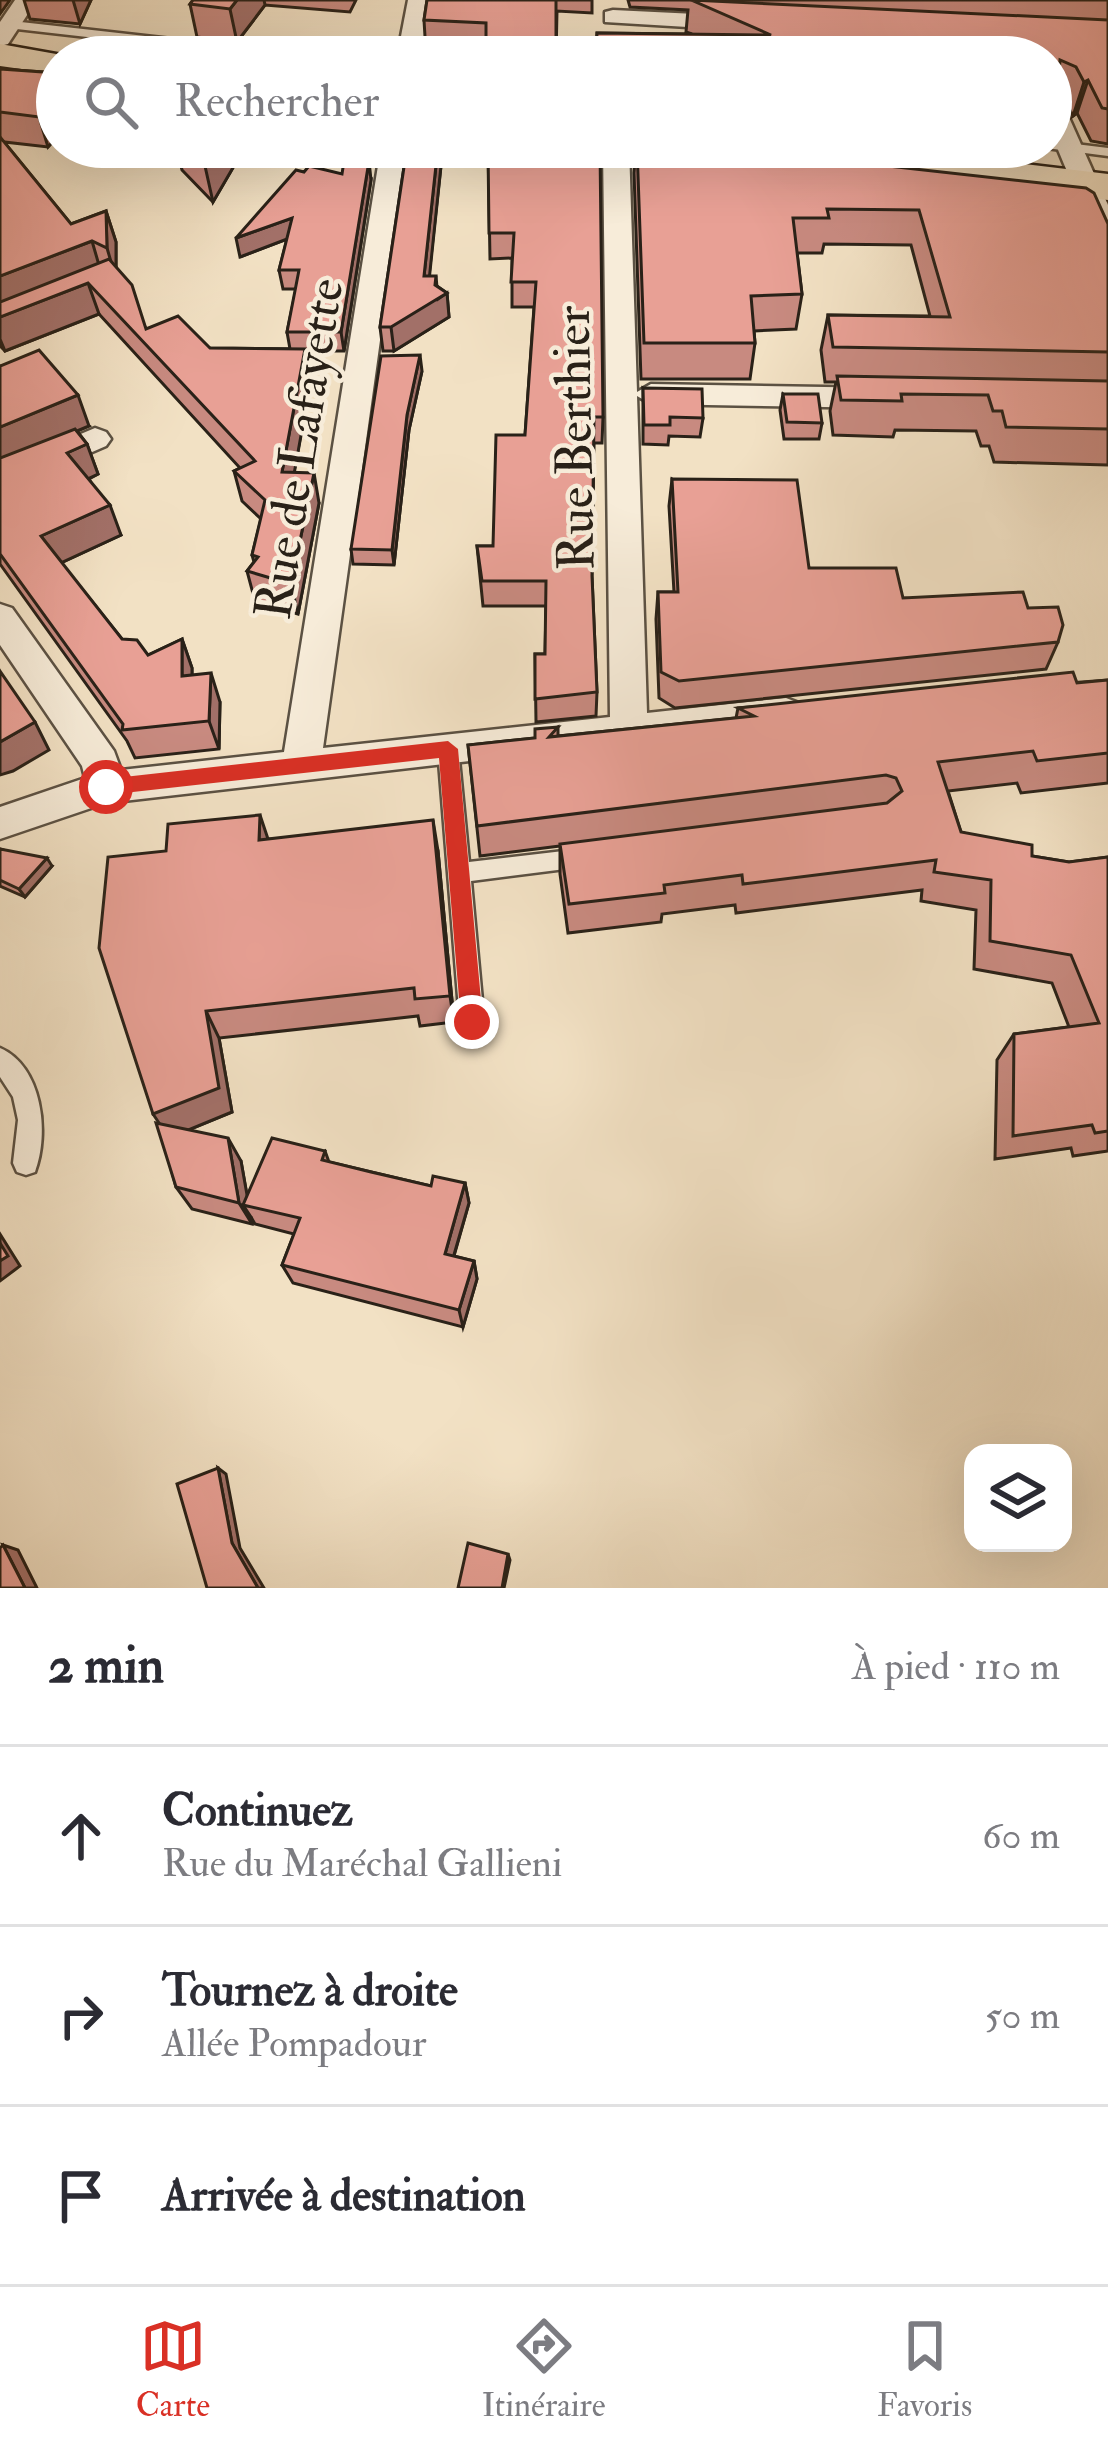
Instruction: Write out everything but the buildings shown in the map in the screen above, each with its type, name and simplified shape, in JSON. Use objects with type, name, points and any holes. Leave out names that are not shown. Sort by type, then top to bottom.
[{"type":"main road","points":[[4,39],[36,53]]},
{"type":"main road","points":[[933,168],[1090,189]]},
{"type":"street","points":[[4,39],[26,0]]},
{"type":"street","points":[[412,36],[418,0]]},
{"type":"street","points":[[614,19],[770,25]]},
{"type":"street","points":[[1072,150],[1090,189]]},
{"type":"street","name":"Rue de Lafayette","points":[[301,766],[391,168]]},
{"type":"street","name":"Rue Berthier","points":[[617,168],[629,728]]},
{"type":"street","points":[[622,393],[925,399]]},
{"type":"street","points":[[0,481],[94,439]]},
{"type":"street","points":[[0,617],[100,762],[106,787]]},
{"type":"street","points":[[0,823],[106,787],[832,708]]},
{"type":"lane","points":[[4,39],[36,41]]},
{"type":"lane","points":[[448,749],[472,1022]]},
{"type":"lane","points":[[458,873],[621,853]]},
{"type":"lane","points":[[0,1059],[18,1078],[30,1106],[33,1131],[26,1163]]},
{"type":"route","points":[[106,787],[448,749],[472,1022]]}]
